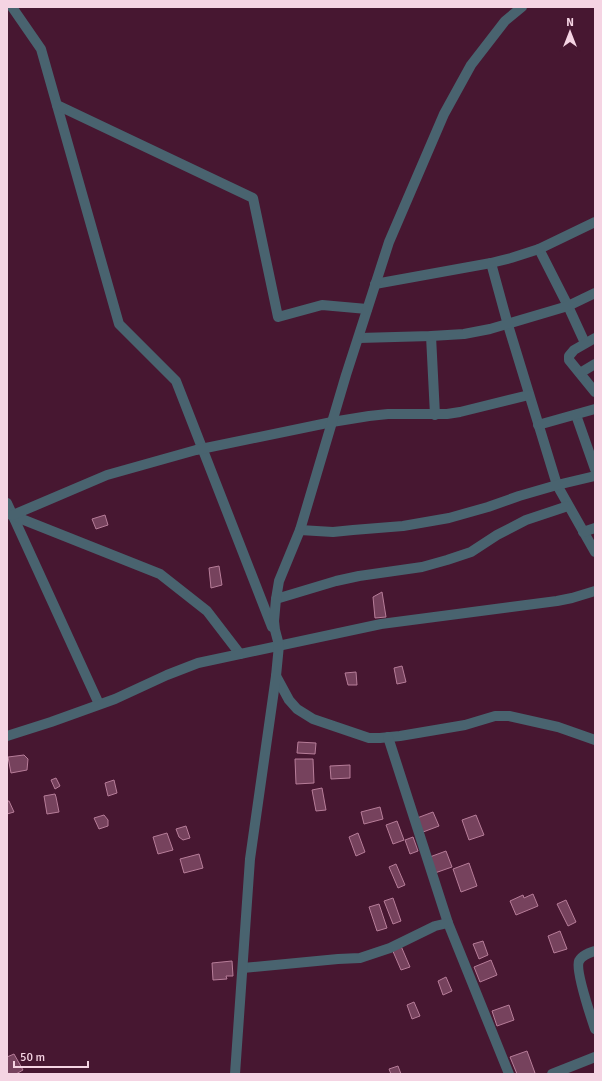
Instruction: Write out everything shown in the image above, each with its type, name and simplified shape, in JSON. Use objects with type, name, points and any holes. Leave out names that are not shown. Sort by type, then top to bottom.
[{"type":"street","points":[[12,7],[41,49],[119,324],[176,381],[279,645]]},
{"type":"street","points":[[235,1074],[250,859],[279,645],[274,621],[279,581],[300,530],[346,375],[389,242],[444,114],[471,65],[505,21],[522,7]]},
{"type":"street","points":[[57,105],[252,198],[278,317],[322,305],[367,309]]},
{"type":"street","points":[[375,284],[511,258],[539,249],[595,222]]},
{"type":"street","points":[[539,249],[586,343]]},
{"type":"street","points":[[491,263],[557,485],[595,552]]},
{"type":"street","points":[[359,338],[464,334],[508,324],[568,306],[595,293]]},
{"type":"street","points":[[431,336],[435,414]]},
{"type":"street","points":[[595,338],[574,350],[569,356],[570,360],[595,392]]},
{"type":"street","points":[[580,373],[595,364]]},
{"type":"street","points":[[10,514],[107,475],[202,448],[332,422],[388,414],[447,414],[460,412],[529,395]]},
{"type":"street","points":[[538,425],[595,409]]},
{"type":"street","points":[[576,415],[595,469]]},
{"type":"street","points":[[300,530],[333,532],[410,525],[455,516],[557,485],[595,476]]},
{"type":"street","points":[[7,503],[10,514],[99,704]]},
{"type":"street","points":[[276,599],[336,581],[359,576],[422,567],[447,560],[472,552],[497,535],[526,520],[568,506]]},
{"type":"street","points":[[10,514],[160,574],[207,611],[240,654]]},
{"type":"street","points":[[583,532],[595,528]]},
{"type":"street","points":[[7,736],[115,699],[181,669],[198,663],[381,624],[557,601],[595,591]]},
{"type":"street","points":[[276,676],[289,700],[297,709],[313,719],[369,738],[388,737],[466,725],[495,716],[509,716],[558,727],[595,740]]},
{"type":"street","points":[[388,737],[448,923],[509,1074]]},
{"type":"street","points":[[243,968],[360,958],[373,955],[435,926],[448,923]]},
{"type":"street","points":[[595,951],[583,956],[578,962],[579,974],[595,1029]]},
{"type":"street","points":[[552,1074],[595,1057]]},
{"type":"building","points":[[105,515],[108,525],[96,529],[92,519]]},
{"type":"building","points":[[219,566],[222,585],[211,588],[209,568]]},
{"type":"building","points":[[382,592],[386,617],[375,618],[373,597]]},
{"type":"building","points":[[402,666],[406,682],[397,684],[394,668]]},
{"type":"building","points":[[356,672],[357,685],[348,685],[345,673]]},
{"type":"building","points":[[298,742],[316,743],[315,754],[297,753]]},
{"type":"building","points":[[24,755],[28,759],[27,770],[11,773],[8,757]]},
{"type":"building","points":[[295,759],[313,759],[314,783],[296,784]]},
{"type":"building","points":[[350,765],[350,778],[331,779],[330,766]]},
{"type":"building","points":[[56,778],[60,786],[55,789],[51,780]]},
{"type":"building","points":[[114,780],[117,793],[108,796],[105,783]]},
{"type":"building","points":[[322,788],[326,810],[316,811],[312,790]]},
{"type":"building","points":[[55,794],[59,812],[47,814],[44,796]]},
{"type":"building","points":[[7,801],[9,801],[14,812],[7,814]]},
{"type":"building","points":[[380,807],[383,819],[364,824],[361,812]]},
{"type":"building","points":[[433,812],[439,826],[423,832],[417,818]]},
{"type":"building","points":[[104,815],[108,820],[108,826],[99,829],[94,818]]},
{"type":"building","points":[[476,815],[484,835],[469,840],[462,820]]},
{"type":"building","points":[[397,821],[404,840],[393,844],[386,825]]},
{"type":"building","points":[[186,826],[190,838],[183,840],[179,837],[176,829]]},
{"type":"building","points":[[167,833],[173,850],[158,854],[153,837]]},
{"type":"building","points":[[358,833],[365,852],[356,856],[349,837]]},
{"type":"building","points":[[413,837],[418,851],[410,854],[405,840]]},
{"type":"building","points":[[446,851],[452,867],[432,874],[427,858]]},
{"type":"building","points":[[199,854],[203,868],[184,873],[180,859]]},
{"type":"building","points":[[469,863],[477,886],[461,892],[453,869]]},
{"type":"building","points":[[396,864],[405,885],[398,888],[389,867]]},
{"type":"building","points":[[533,894],[538,906],[516,915],[510,901],[523,895],[524,898]]},
{"type":"building","points":[[393,898],[401,921],[393,924],[384,901]]},
{"type":"building","points":[[566,900],[576,922],[568,926],[557,904]]},
{"type":"building","points":[[379,904],[387,928],[377,931],[369,907]]},
{"type":"building","points":[[560,931],[567,949],[554,953],[548,936]]},
{"type":"building","points":[[483,941],[488,955],[479,959],[473,944]]},
{"type":"building","points":[[401,946],[410,967],[401,970],[392,949]]},
{"type":"building","points":[[491,960],[497,975],[480,982],[474,967]]},
{"type":"building","points":[[232,961],[233,976],[226,976],[227,979],[213,980],[212,963]]},
{"type":"building","points":[[446,977],[452,991],[443,995],[438,981]]},
{"type":"building","points":[[414,1002],[420,1016],[412,1019],[407,1005]]},
{"type":"building","points":[[509,1005],[514,1020],[497,1026],[492,1011]]},
{"type":"building","points":[[527,1051],[535,1073],[517,1074],[510,1057]]},
{"type":"building","points":[[14,1054],[23,1070],[16,1074],[7,1074],[7,1057]]},
{"type":"building","points":[[398,1066],[401,1074],[391,1074],[389,1069]]}]
